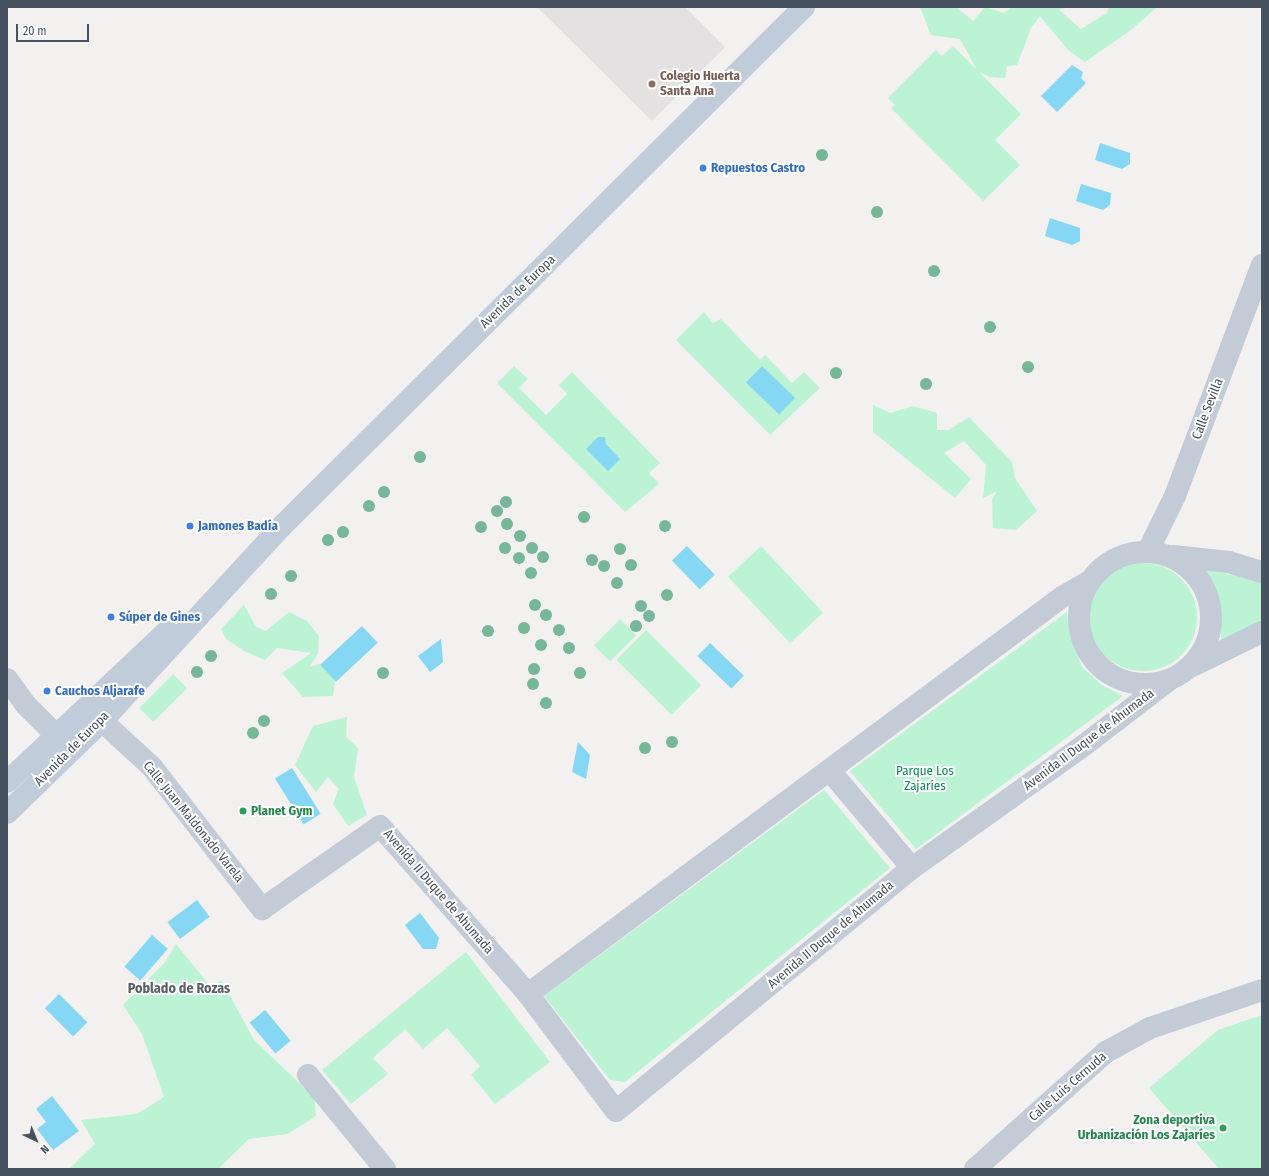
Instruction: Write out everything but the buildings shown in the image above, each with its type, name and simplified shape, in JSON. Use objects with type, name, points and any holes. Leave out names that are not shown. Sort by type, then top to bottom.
[{"type":"main road","name":"Avenida de Europa","points":[[13,807],[102,721],[232,577],[804,7]]},
{"type":"main road","name":"Avenida de Europa","points":[[7,782],[55,734],[173,626],[232,577]]},
{"type":"main road","points":[[13,807],[26,779],[56,749],[55,734]]},
{"type":"street","name":"Calle Sevilla","points":[[1148,550],[1175,496],[1262,266]]},
{"type":"street","points":[[528,994],[1062,597],[1088,582],[1104,565],[1124,554],[1148,550],[1172,556],[1229,562],[1262,572]]},
{"type":"street","points":[[1172,556],[1192,569],[1207,592],[1212,618],[1206,644],[1191,666]]},
{"type":"street","points":[[1088,582],[1079,605],[1079,628],[1092,661],[1122,680],[1145,685],[1169,680],[1191,666],[1262,632]]},
{"type":"street","points":[[7,678],[26,705],[55,734]]},
{"type":"street","name":"Avenida II Duque de Ahumada","points":[[262,909],[380,826],[528,994],[616,1112],[912,868],[1083,746],[1169,680]]},
{"type":"street","name":"Calle Juan Maldonado Varela","points":[[102,721],[152,767],[262,909]]},
{"type":"street","points":[[830,770],[912,868]]},
{"type":"street","name":"Calle Luis Cernuda","points":[[976,1169],[1106,1052],[1150,1028],[1262,990]]},
{"type":"street","points":[[308,1075],[385,1169]]},
{"type":"shaded area","name":"Colegio Huerta Santa Ana","points":[[537,7],[685,7],[725,47],[652,121]]},
{"type":"green space","points":[[920,7],[956,7],[973,21],[985,7],[1004,13],[1012,7],[1068,7],[1059,10],[1081,29],[1107,13],[1109,7],[1157,7],[1131,30],[1085,62],[1068,50],[1040,16],[1031,28],[1017,65],[1007,66],[1005,78],[990,77],[979,72],[1021,114],[995,140],[1020,165],[983,201],[891,108],[895,105],[888,98],[936,50],[942,56],[953,46],[977,70],[960,39],[931,35]]},
{"type":"green space","points":[[704,312],[713,323],[721,319],[760,360],[765,355],[792,383],[804,372],[820,388],[770,435],[676,340]]},
{"type":"green space","points":[[514,366],[528,379],[519,388],[546,415],[567,394],[559,385],[572,372],[660,463],[649,473],[659,484],[625,512],[497,383]]},
{"type":"green space","points":[[873,405],[890,413],[913,406],[937,413],[937,430],[949,430],[969,417],[1012,462],[1015,478],[1037,511],[1016,530],[993,528],[992,500],[997,491],[983,498],[986,465],[964,441],[944,453],[971,479],[955,498],[873,432]]},
{"type":"green space","points":[[761,546],[823,613],[790,643],[728,577]]},
{"type":"green space","points":[[1143,563],[1164,567],[1181,579],[1193,596],[1197,617],[1193,638],[1181,655],[1164,667],[1143,671],[1122,667],[1105,655],[1093,638],[1089,617],[1093,596],[1105,579],[1122,567]]},
{"type":"green space","points":[[1200,568],[1262,581],[1262,624],[1221,639],[1219,598]]},
{"type":"green space","points":[[244,605],[256,627],[266,631],[289,612],[307,621],[319,636],[318,654],[309,667],[324,663],[335,681],[333,696],[303,697],[282,673],[311,653],[277,648],[265,660],[244,651],[226,639],[221,629]]},
{"type":"green space","name":"Parque Los Zajaríes","points":[[1067,612],[1070,635],[1082,667],[1102,685],[1123,696],[916,849],[850,771]]},
{"type":"green space","points":[[620,619],[636,635],[610,661],[594,645]]},
{"type":"green space","points":[[646,630],[701,685],[671,715],[616,660]]},
{"type":"green space","points":[[173,674],[187,688],[153,722],[139,708]]},
{"type":"green space","points":[[347,717],[346,737],[358,748],[354,777],[367,815],[348,826],[333,804],[339,789],[328,777],[316,792],[295,765],[313,726]]},
{"type":"green space","points":[[824,790],[890,868],[625,1082],[610,1080],[544,996]]},
{"type":"green space","points":[[176,944],[209,985],[222,981],[254,1040],[314,1097],[316,1116],[288,1134],[249,1139],[218,1169],[69,1169],[95,1144],[81,1120],[137,1114],[164,1097],[142,1034],[123,1005],[165,962]]},
{"type":"green space","points":[[466,952],[550,1062],[495,1104],[471,1075],[480,1066],[447,1028],[423,1049],[405,1029],[373,1058],[388,1074],[351,1104],[322,1070]]},
{"type":"green space","name":"Zona deportiva Urbanización Los Zajaríes","points":[[1262,1015],[1262,1169],[1219,1169],[1149,1088],[1218,1030]]},
{"type":"water","points":[[1072,65],[1083,72],[1081,78],[1086,83],[1057,112],[1041,96]]},
{"type":"water","points":[[1100,143],[1130,153],[1130,164],[1122,169],[1095,160]]},
{"type":"water","points":[[1081,184],[1111,193],[1110,205],[1103,210],[1076,201]]},
{"type":"water","points":[[1050,218],[1080,228],[1080,241],[1072,245],[1045,236]]},
{"type":"water","points":[[762,366],[795,398],[779,414],[746,383]]},
{"type":"water","points":[[598,437],[605,437],[606,444],[620,459],[608,471],[586,449]]},
{"type":"water","points":[[687,546],[715,575],[700,589],[672,561]]},
{"type":"water","points":[[362,626],[378,643],[336,682],[320,665]]},
{"type":"water","points":[[441,639],[443,662],[430,672],[418,656]]},
{"type":"water","points":[[710,643],[744,676],[731,689],[697,656]]},
{"type":"water","points":[[578,742],[590,755],[586,779],[572,772]]},
{"type":"water","points":[[292,768],[321,814],[304,824],[275,779]]},
{"type":"water","points":[[197,900],[210,917],[180,939],[167,922]]},
{"type":"water","points":[[420,913],[439,938],[436,949],[423,949],[405,925]]},
{"type":"water","points":[[152,935],[168,949],[140,980],[124,967]]},
{"type":"water","points":[[59,994],[87,1022],[73,1036],[45,1008]]},
{"type":"water","points":[[265,1010],[291,1041],[275,1053],[250,1023]]},
{"type":"water","points":[[52,1096],[79,1131],[53,1150],[37,1129],[46,1122],[36,1109]]},
{"type":"place","name":"Colegio Huerta Santa Ana","points":[[652,84]]},
{"type":"place","name":"Repuestos Castro","points":[[703,168]]},
{"type":"place","name":"Jamones Badía","points":[[190,526]]},
{"type":"place","name":"Súper de Gines","points":[[111,617]]},
{"type":"place","name":"Cauchos Aljarafe","points":[[47,691]]},
{"type":"place","name":"Planet Gym","points":[[243,811]]},
{"type":"place","name":"Zona deportiva Urbanización Los Zajaríes","points":[[1223,1128]]},
{"type":"district","name":"Poblado de Rozas","points":[[179,989]]}]
